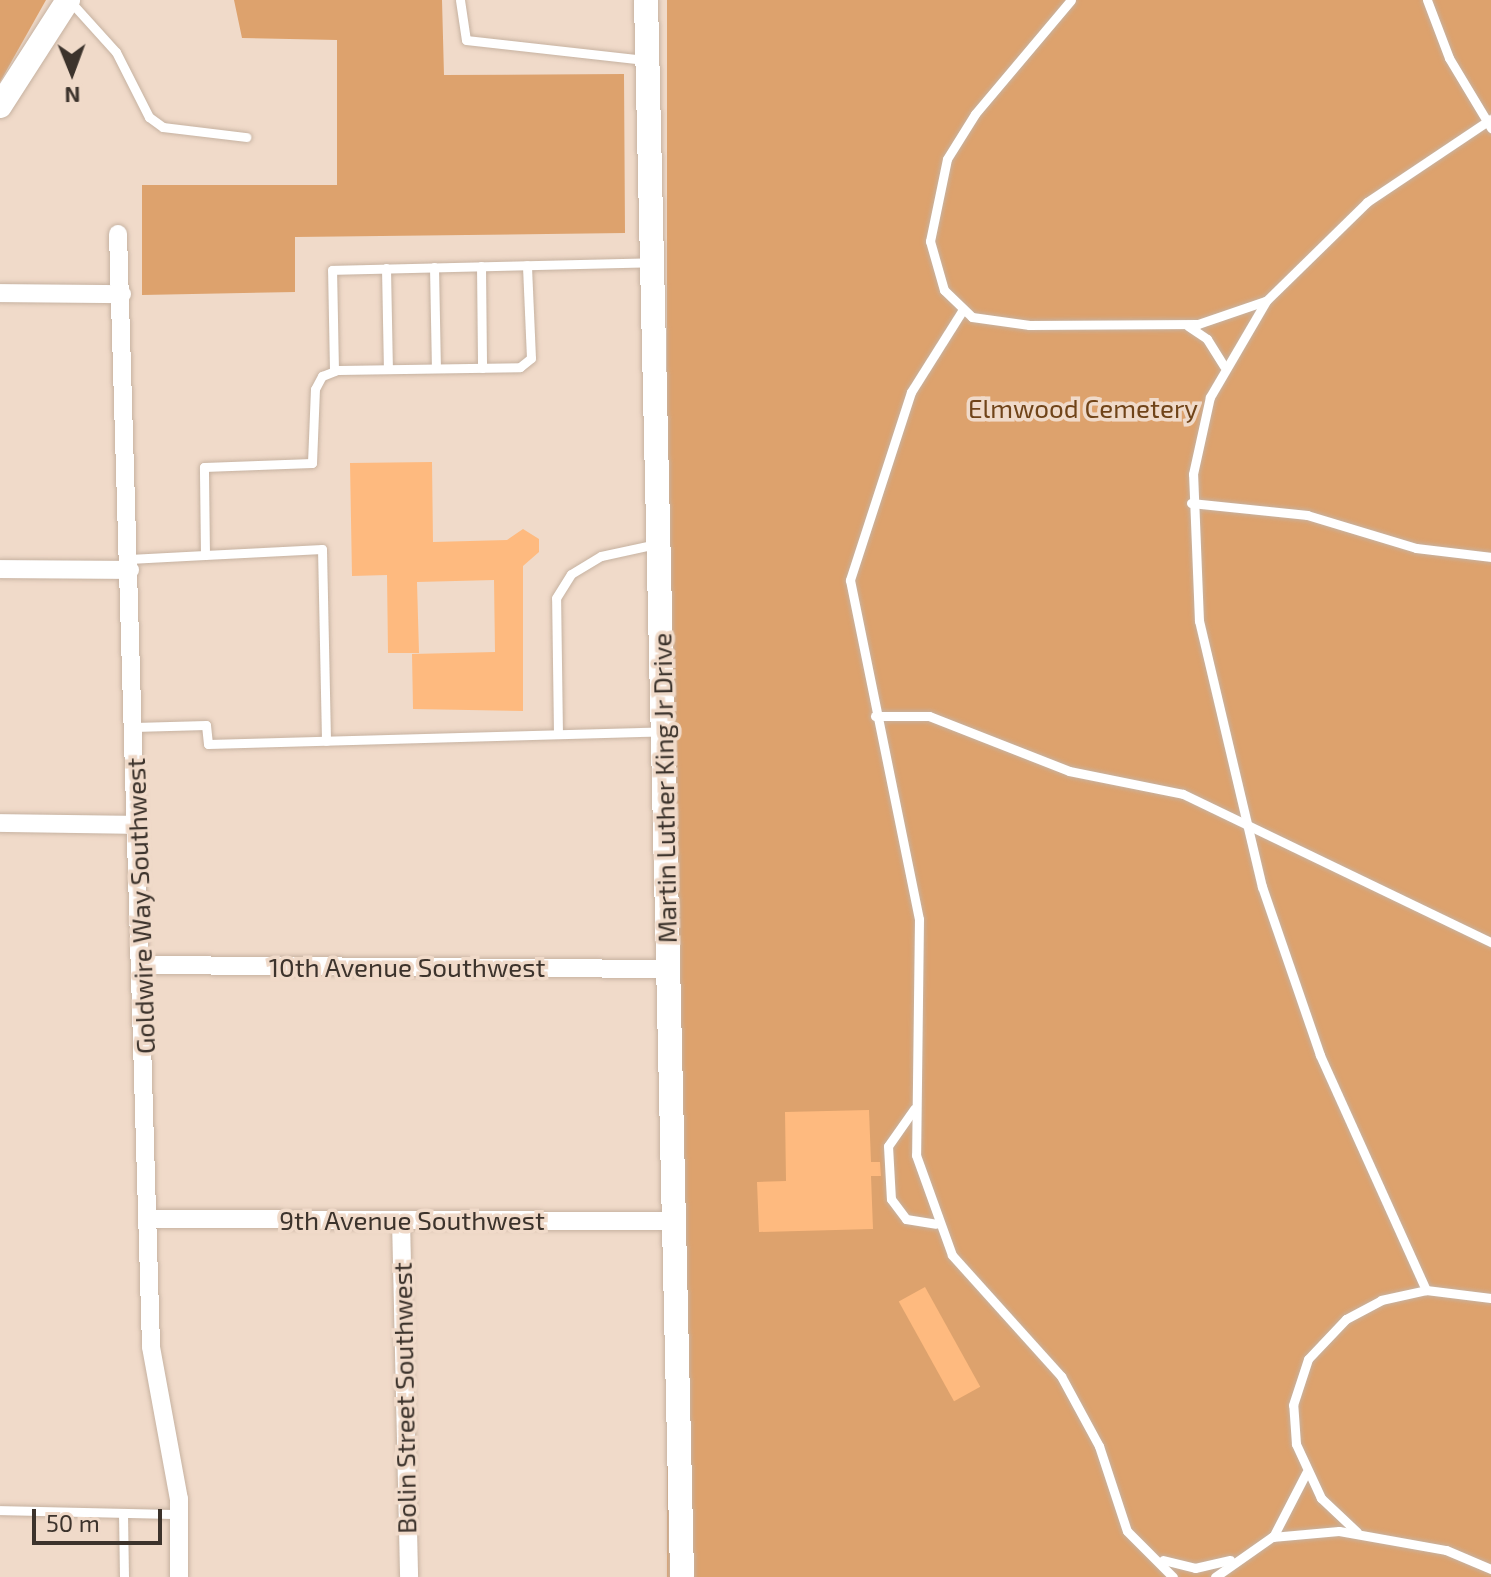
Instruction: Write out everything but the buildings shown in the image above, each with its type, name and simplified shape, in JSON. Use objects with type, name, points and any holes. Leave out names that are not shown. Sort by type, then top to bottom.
[{"type":"main road","points":[[0,106],[68,0]]},
{"type":"main road","name":"Martin Luther King Jr Drive","points":[[646,0],[682,1577]]},
{"type":"street","name":"Goldwire Way Southwest","points":[[118,234],[135,825],[145,965],[151,1347],[179,1514],[179,1577]]},
{"type":"street","points":[[0,293],[122,294]]},
{"type":"street","points":[[0,569],[129,564]]},
{"type":"street","points":[[0,823],[135,825]]},
{"type":"street","name":"10th Avenue Southwest","points":[[145,965],[669,969]]},
{"type":"street","name":"9th Avenue Southwest","points":[[149,1219],[675,1221]]},
{"type":"street","name":"Bolin Street Southwest","points":[[401,1220],[409,1577]]},
{"type":"lane","points":[[68,0],[116,52],[149,117],[163,127],[246,137]]},
{"type":"lane","points":[[460,0],[461,34],[473,43],[516,41],[554,54],[648,61]]},
{"type":"lane","points":[[1071,0],[965,127],[939,180],[931,257],[962,311],[1004,324],[1184,325],[1266,301]]},
{"type":"lane","points":[[1426,1290],[1291,983],[1247,824],[1199,621],[1191,503],[1196,447],[1224,366],[1266,301],[1343,222],[1426,156],[1489,123],[1449,58],[1427,0]]},
{"type":"lane","points":[[334,371],[332,270],[652,262]]},
{"type":"lane","points":[[205,555],[204,467],[312,463],[315,389],[334,371],[520,367],[531,358],[527,265]]},
{"type":"lane","points":[[481,266],[482,368]]},
{"type":"lane","points":[[434,267],[436,368]]},
{"type":"lane","points":[[386,268],[388,369]]},
{"type":"lane","points":[[962,311],[911,392],[853,565],[853,619],[919,919],[923,991],[914,1109],[920,1176],[936,1224],[965,1275],[1068,1385],[1099,1446],[1127,1531],[1173,1577]]},
{"type":"lane","points":[[1184,325],[1207,339],[1224,366]]},
{"type":"lane","points":[[1191,503],[1307,515],[1416,548],[1491,557]]},
{"type":"lane","points":[[558,734],[556,598],[571,574],[601,556],[659,543]]},
{"type":"lane","points":[[129,564],[205,555],[322,549],[326,741]]},
{"type":"lane","points":[[875,716],[929,716],[1031,759],[1183,794],[1491,942]]},
{"type":"lane","points":[[134,727],[206,725],[208,744],[663,731]]},
{"type":"lane","points":[[914,1109],[888,1146],[891,1199],[906,1219],[936,1224]]},
{"type":"lane","points":[[1357,1532],[1306,1473],[1293,1405],[1308,1359],[1330,1332],[1365,1307],[1426,1290],[1491,1298]]},
{"type":"lane","points":[[1272,1537],[1306,1473]]},
{"type":"lane","points":[[0,1510],[179,1514]]},
{"type":"lane","points":[[123,1513],[124,1577]]},
{"type":"lane","points":[[1215,1577],[1233,1559],[1272,1537],[1357,1532],[1446,1550],[1491,1569]]},
{"type":"lane","points":[[1157,1558],[1195,1568],[1233,1559]]},
{"type":"green space","points":[[0,0],[46,0],[0,82]]},
{"type":"green space","points":[[234,0],[442,0],[444,75],[624,74],[625,233],[295,237],[295,292],[142,295],[142,185],[337,185],[337,40],[242,38]]},
{"type":"green space","name":"Elmwood Cemetery","points":[[667,0],[1491,0],[1491,1577],[667,1577]]}]
